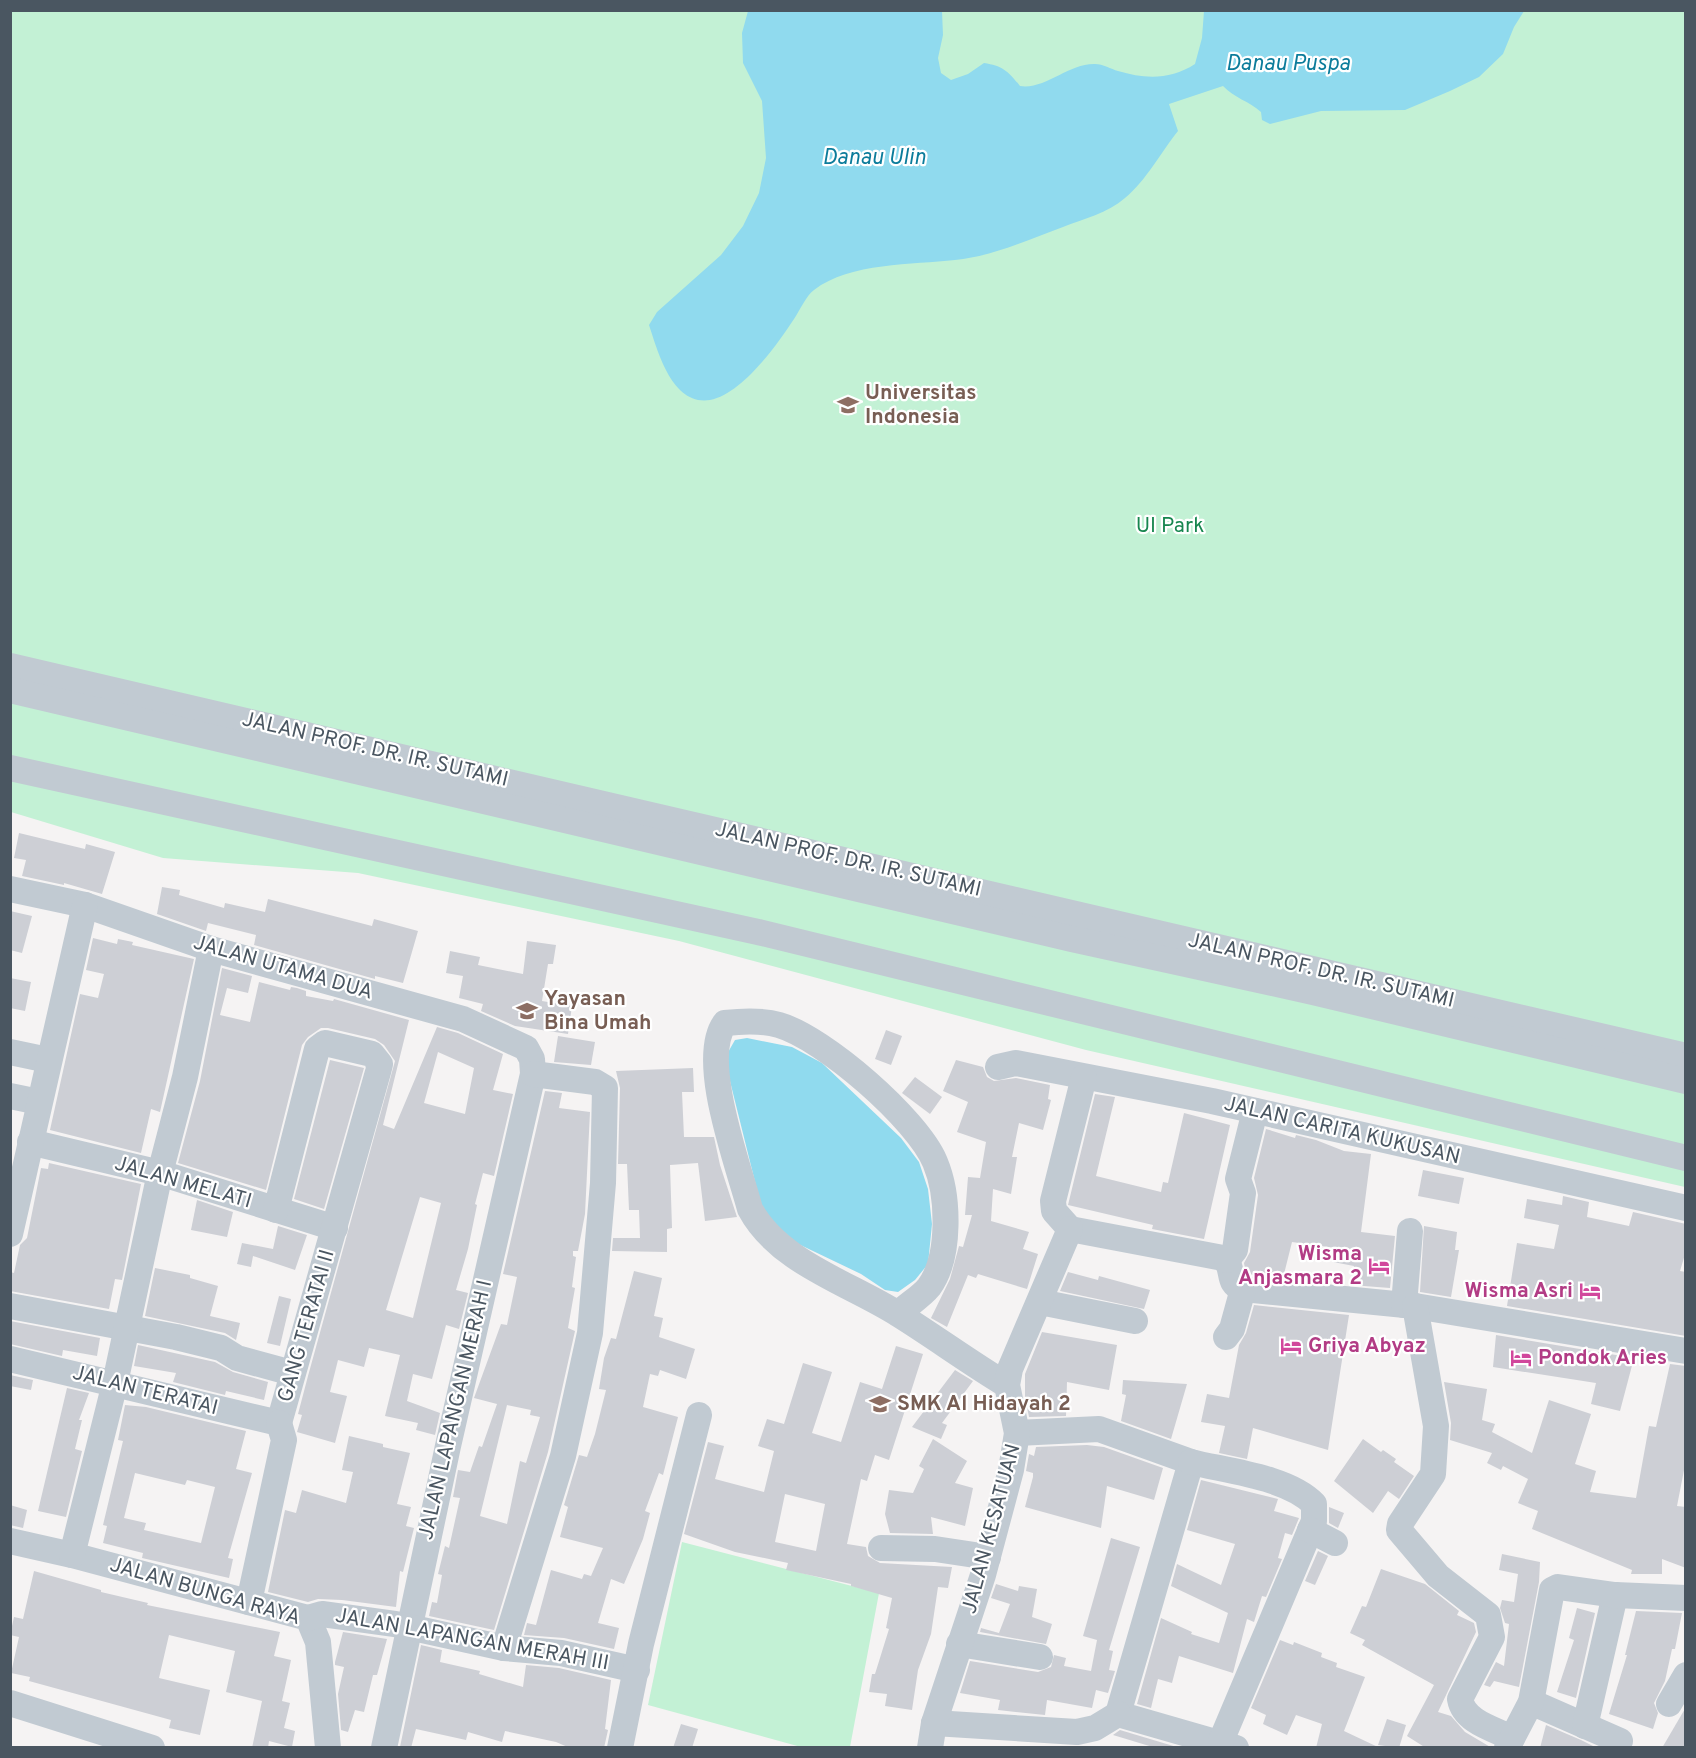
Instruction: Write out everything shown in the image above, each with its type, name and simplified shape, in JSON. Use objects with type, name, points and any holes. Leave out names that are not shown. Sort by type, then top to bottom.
[{"type":"street","name":"JALAN PROF. DR. IR. SUTAMI","points":[[10,666],[1686,1056]]},
{"type":"street","name":"JALAN PROF. DR. IR. SUTAMI","points":[[10,690],[1072,939],[1313,992],[1686,1081]]},
{"type":"street","points":[[10,768],[758,932],[1686,1158]]},
{"type":"street","name":"JALAN UTAMA DUA","points":[[10,889],[85,905],[211,949],[463,1019],[526,1048],[532,1059],[533,1074]]},
{"type":"street","points":[[10,1234],[85,905]]},
{"type":"street","points":[[72,1555],[115,1383],[160,1173],[185,1077],[211,949]]},
{"type":"street","points":[[898,1314],[928,1288],[939,1268],[946,1230],[944,1196],[935,1162],[919,1137],[891,1105],[826,1049],[803,1034],[778,1025],[744,1021],[724,1023],[717,1034],[715,1058],[717,1087],[750,1209],[759,1228],[779,1247],[898,1314],[1007,1385]]},
{"type":"street","name":"GANG TERATAI II","points":[[249,1602],[284,1440],[279,1423],[380,1064],[372,1054],[325,1043],[317,1049],[276,1210]]},
{"type":"street","points":[[10,1052],[48,1060]]},
{"type":"street","name":"JALAN CARITA KUKUSAN","points":[[998,1066],[1016,1063],[1255,1111],[1686,1208]]},
{"type":"street","points":[[504,1648],[563,1456],[590,1333],[604,1161],[605,1088],[595,1083],[533,1074]]},
{"type":"street","name":"JALAN LAPANGAN MERAH I","points":[[384,1748],[533,1074]]},
{"type":"street","points":[[1084,1077],[1053,1201],[1054,1211],[1070,1229],[1227,1260]]},
{"type":"street","points":[[10,1096],[39,1102]]},
{"type":"street","points":[[1227,1260],[1236,1250],[1243,1193],[1238,1179],[1255,1111]]},
{"type":"street","name":"JALAN MELATI","points":[[30,1142],[160,1173],[335,1228]]},
{"type":"street","name":"JALAN KESATUAN","points":[[932,1735],[987,1557],[1011,1470],[1017,1433],[1007,1385],[1010,1369],[1070,1229]]},
{"type":"street","points":[[1410,1231],[1409,1306],[1436,1426],[1433,1474],[1400,1524],[1400,1530],[1438,1576],[1488,1615],[1492,1637],[1460,1699],[1461,1707],[1469,1717],[1510,1743],[1531,1702],[1552,1590],[1558,1587],[1615,1595],[1686,1598]]},
{"type":"street","points":[[1227,1260],[1232,1282],[1236,1287],[1243,1289],[1409,1306],[1686,1351]]},
{"type":"street","points":[[1226,1337],[1232,1329],[1243,1289]]},
{"type":"street","points":[[1040,1302],[1135,1321]]},
{"type":"street","points":[[10,1306],[221,1348],[237,1358],[292,1373]]},
{"type":"street","name":"JALAN TERATAI","points":[[10,1359],[279,1423]]},
{"type":"street","name":"JALAN LAPANGAN MERAH III","points":[[620,1748],[641,1644],[699,1415]]},
{"type":"street","points":[[1017,1433],[1098,1429],[1191,1462],[1274,1482],[1304,1493],[1314,1504],[1314,1521],[1264,1645],[1228,1744],[1118,1714]]},
{"type":"street","points":[[932,1735],[1077,1731],[1095,1728],[1118,1714],[1191,1462]]},
{"type":"street","points":[[1310,1530],[1335,1543]]},
{"type":"street","name":"JALAN BUNGA RAYA","points":[[10,1541],[72,1555],[308,1618],[318,1642],[328,1748]]},
{"type":"street","points":[[881,1548],[935,1550],[987,1557]]},
{"type":"street","points":[[1585,1726],[1615,1595]]},
{"type":"street","name":"JALAN LAPANGAN MERAH III","points":[[308,1618],[322,1614],[409,1628],[504,1648],[561,1653],[637,1670]]},
{"type":"street","points":[[959,1644],[1040,1657]]},
{"type":"street","points":[[1669,1704],[1686,1676]]},
{"type":"street","points":[[1531,1702],[1620,1741]]},
{"type":"street","points":[[10,1703],[152,1748]]},
{"type":"green space","name":"UI Park","points":[[10,11],[1685,11],[1685,1187],[1086,1050],[679,941],[358,873],[163,858],[11,812]]},
{"type":"green space","points":[[682,1542],[879,1593],[850,1747],[801,1747],[648,1705]]},
{"type":"water","name":"Danau Ulin","points":[[748,11],[942,11],[943,35],[938,58],[941,73],[951,80],[968,74],[984,63],[1005,70],[1020,86],[1029,86],[1048,81],[1085,65],[1098,64],[1128,74],[1148,77],[1167,75],[1186,69],[1195,64],[1202,38],[1204,11],[1524,11],[1514,27],[1503,54],[1479,77],[1405,110],[1321,111],[1270,124],[1262,120],[1261,112],[1223,86],[1169,104],[1178,131],[1140,183],[1111,208],[983,255],[955,260],[882,266],[845,274],[829,281],[808,296],[778,342],[746,379],[722,396],[710,400],[697,400],[686,395],[676,386],[662,362],[649,325],[657,312],[721,255],[743,226],[759,193],[766,158],[762,101],[743,63],[742,33]]},
{"type":"water","points":[[747,1038],[792,1047],[822,1063],[901,1138],[919,1162],[928,1189],[932,1224],[928,1264],[915,1280],[898,1292],[885,1290],[861,1274],[790,1240],[762,1210],[727,1069],[727,1054],[735,1040]]},
{"type":"building","points":[[19,833],[85,849],[86,844],[115,852],[102,894],[64,883],[64,885],[22,876],[26,860],[14,858]]},
{"type":"building","points":[[162,887],[180,890],[179,895],[224,908],[225,903],[265,912],[268,899],[372,926],[374,919],[418,931],[403,983],[375,976],[375,979],[254,945],[256,935],[208,923],[206,931],[157,914]]},
{"type":"building","points":[[10,911],[32,916],[22,953],[10,950]]},
{"type":"building","points":[[93,938],[117,944],[118,939],[133,942],[132,945],[194,959],[160,1112],[151,1109],[141,1153],[50,1130],[80,994],[98,998],[104,974],[86,970]]},
{"type":"building","points":[[527,941],[556,945],[553,964],[548,964],[542,1001],[572,1006],[568,1034],[515,1026],[481,1011],[483,1004],[459,998],[463,976],[446,973],[450,951],[480,957],[478,965],[523,974]]},
{"type":"building","points":[[222,968],[252,976],[248,993],[227,988],[220,1015],[250,1022],[259,982],[290,990],[291,987],[297,988],[306,991],[306,996],[333,1001],[334,999],[409,1020],[383,1125],[394,1129],[437,1027],[458,1033],[503,1054],[493,1090],[513,1094],[494,1176],[483,1173],[475,1204],[477,1205],[468,1249],[456,1290],[468,1293],[459,1329],[446,1325],[432,1379],[413,1374],[407,1401],[440,1413],[435,1435],[416,1430],[418,1423],[385,1416],[400,1355],[369,1348],[364,1367],[338,1360],[330,1392],[347,1396],[335,1443],[297,1432],[302,1415],[298,1414],[308,1376],[395,1061],[384,1045],[375,1039],[328,1028],[321,1028],[308,1037],[302,1045],[266,1190],[178,1163],[200,1081]],"holes":[[[438,1052],[474,1068],[465,1114],[424,1103]],[[420,1197],[441,1203],[413,1318],[386,1310]]]},
{"type":"building","points":[[10,978],[31,982],[25,1011],[10,1008]]},
{"type":"building","points":[[886,1030],[902,1036],[891,1065],[875,1059]]},
{"type":"building","points":[[558,1036],[595,1042],[591,1065],[554,1062]]},
{"type":"building","points":[[330,1060],[364,1068],[324,1209],[294,1199]]},
{"type":"building","points":[[956,1060],[983,1067],[987,1077],[994,1081],[1016,1078],[1050,1085],[1048,1099],[1051,1100],[1043,1130],[1019,1123],[1012,1157],[1017,1157],[1011,1194],[993,1189],[991,1221],[1029,1232],[1023,1249],[1038,1254],[1027,1289],[978,1274],[976,1278],[968,1275],[947,1327],[931,1318],[950,1279],[959,1246],[963,1247],[972,1215],[965,1215],[968,1177],[980,1178],[986,1142],[957,1132],[968,1102],[943,1091]]},
{"type":"building","points":[[693,1068],[694,1092],[682,1092],[684,1137],[714,1137],[720,1165],[737,1217],[705,1221],[698,1163],[670,1165],[672,1228],[667,1229],[667,1252],[612,1251],[613,1238],[640,1238],[639,1210],[629,1210],[627,1164],[618,1164],[620,1088],[616,1071]]},
{"type":"building","points":[[915,1077],[942,1097],[930,1114],[902,1093]]},
{"type":"building","points":[[545,1091],[562,1093],[559,1108],[590,1112],[585,1214],[578,1251],[573,1251],[573,1256],[576,1257],[572,1287],[575,1288],[568,1328],[575,1331],[548,1452],[494,1630],[429,1616],[432,1602],[437,1603],[442,1575],[438,1574],[445,1546],[449,1548],[460,1498],[453,1497],[458,1470],[470,1472],[479,1446],[482,1447],[497,1404],[474,1398],[501,1324],[507,1325],[517,1277],[503,1274]],"holes":[[[507,1405],[531,1410],[530,1415],[540,1417],[526,1463],[520,1461],[507,1524],[480,1516]]]},
{"type":"building","points":[[1095,1094],[1115,1097],[1096,1176],[1161,1192],[1163,1182],[1168,1183],[1184,1113],[1230,1125],[1204,1239],[1152,1229],[1153,1225],[1068,1205]]},
{"type":"building","points":[[1266,1129],[1295,1138],[1296,1135],[1316,1140],[1344,1151],[1371,1154],[1361,1232],[1395,1236],[1390,1288],[1351,1285],[1354,1266],[1333,1262],[1336,1248],[1292,1242],[1283,1278],[1246,1274],[1244,1263],[1250,1252],[1258,1195],[1254,1178]]},
{"type":"building","points":[[49,1163],[141,1184],[122,1280],[115,1279],[109,1309],[10,1291],[10,1272],[14,1273],[20,1245],[27,1238],[41,1168],[48,1169]]},
{"type":"building","points":[[1423,1170],[1464,1178],[1459,1204],[1418,1196]]},
{"type":"building","points":[[1563,1196],[1589,1202],[1587,1217],[1629,1226],[1633,1212],[1686,1224],[1686,1251],[1680,1271],[1686,1272],[1686,1336],[1507,1306],[1517,1243],[1554,1249],[1559,1225],[1524,1218],[1527,1199],[1562,1205]]},
{"type":"building","points":[[197,1200],[233,1212],[227,1237],[191,1230]]},
{"type":"building","points":[[278,1226],[307,1235],[295,1270],[253,1256],[251,1267],[237,1264],[242,1243],[273,1249]]},
{"type":"building","points":[[1424,1226],[1457,1232],[1455,1250],[1459,1250],[1451,1297],[1420,1292]]},
{"type":"building","points":[[155,1268],[190,1275],[190,1278],[218,1286],[210,1316],[240,1323],[236,1340],[225,1333],[145,1316]]},
{"type":"building","points":[[634,1271],[662,1278],[654,1316],[663,1318],[659,1337],[695,1349],[686,1379],[660,1370],[658,1376],[650,1374],[643,1407],[678,1417],[663,1475],[659,1473],[645,1511],[650,1513],[643,1539],[624,1584],[611,1579],[598,1623],[619,1628],[614,1649],[564,1638],[524,1635],[527,1623],[536,1625],[551,1570],[582,1579],[584,1574],[591,1576],[603,1548],[560,1537],[568,1507],[564,1505],[579,1455],[587,1457],[595,1434],[606,1390],[599,1389],[604,1358],[611,1338],[616,1339]]},
{"type":"building","points":[[1068,1272],[1098,1280],[1099,1276],[1150,1290],[1144,1309],[1060,1291]]},
{"type":"building","points":[[279,1296],[291,1299],[280,1346],[267,1343]]},
{"type":"building","name":"Griya Abyaz","points":[[1254,1305],[1349,1315],[1328,1450],[1253,1428],[1247,1459],[1219,1453],[1225,1426],[1201,1422],[1207,1394],[1229,1398],[1239,1345],[1246,1333]]},
{"type":"building","points":[[10,1321],[100,1338],[97,1356],[63,1350],[62,1356],[10,1344]]},
{"type":"building","points":[[1042,1332],[1117,1345],[1109,1390],[1067,1382],[1066,1416],[1029,1417],[1025,1397],[1025,1374]]},
{"type":"building","points":[[1496,1335],[1634,1358],[1620,1411],[1591,1404],[1596,1383],[1493,1367]]},
{"type":"building","points":[[138,1345],[215,1362],[233,1372],[268,1382],[264,1400],[226,1391],[225,1395],[173,1382],[176,1373],[134,1366]]},
{"type":"building","points":[[896,1346],[923,1354],[889,1460],[875,1455],[867,1481],[861,1479],[847,1544],[866,1547],[868,1556],[880,1563],[952,1567],[948,1588],[938,1587],[931,1634],[918,1670],[912,1710],[885,1706],[887,1694],[869,1692],[872,1674],[875,1674],[889,1629],[886,1628],[892,1598],[851,1586],[851,1584],[786,1570],[788,1563],[735,1552],[684,1534],[708,1442],[724,1446],[715,1479],[764,1492],[774,1451],[758,1446],[767,1419],[784,1424],[803,1363],[832,1372],[812,1433],[841,1442],[860,1382],[882,1389]],"holes":[[[785,1494],[825,1504],[816,1551],[775,1542]]]},
{"type":"building","points":[[1670,1364],[1686,1366],[1686,1460],[1677,1506],[1686,1507],[1686,1568],[1662,1559],[1662,1574],[1631,1574],[1632,1570],[1532,1529],[1538,1511],[1518,1503],[1528,1479],[1503,1466],[1501,1470],[1487,1463],[1492,1453],[1450,1440],[1451,1423],[1444,1382],[1487,1389],[1482,1420],[1495,1424],[1492,1432],[1532,1453],[1549,1400],[1591,1414],[1575,1464],[1596,1471],[1590,1492],[1636,1498],[1649,1426],[1656,1427]]},
{"type":"building","points":[[955,1370],[973,1381],[942,1423],[947,1425],[941,1439],[912,1427]]},
{"type":"building","points":[[10,1375],[33,1380],[31,1390],[10,1386]]},
{"type":"building","points":[[1123,1380],[1187,1384],[1171,1439],[1121,1421],[1126,1395],[1122,1394]]},
{"type":"building","points":[[67,1388],[89,1393],[79,1420],[82,1420],[75,1449],[82,1451],[66,1517],[38,1511]]},
{"type":"building","points":[[125,1405],[146,1407],[246,1431],[236,1469],[252,1473],[228,1558],[233,1559],[229,1578],[142,1558],[143,1553],[103,1543],[107,1526],[103,1525],[123,1441],[118,1440]],"holes":[[[135,1473],[185,1485],[187,1480],[215,1487],[201,1543],[144,1530],[146,1523],[124,1518]]]},
{"type":"building","points":[[349,1436],[410,1453],[397,1504],[411,1507],[406,1526],[414,1528],[403,1572],[400,1571],[396,1607],[342,1600],[318,1599],[308,1602],[268,1592],[285,1510],[296,1513],[302,1490],[346,1503],[353,1472],[342,1470]]},
{"type":"building","points":[[933,1439],[967,1461],[955,1483],[973,1488],[965,1526],[931,1517],[933,1534],[890,1533],[885,1514],[889,1490],[913,1493],[924,1469],[919,1466]]},
{"type":"building","points":[[1363,1439],[1396,1459],[1394,1462],[1414,1476],[1399,1499],[1388,1491],[1373,1513],[1334,1481]]},
{"type":"building","points":[[1087,1445],[1104,1447],[1163,1468],[1154,1500],[1107,1486],[1101,1528],[1025,1507],[1033,1477],[1033,1473],[1026,1471],[1029,1454],[1034,1456],[1036,1447]]},
{"type":"building","points":[[1201,1480],[1278,1499],[1274,1511],[1299,1518],[1292,1535],[1285,1533],[1278,1558],[1282,1559],[1266,1597],[1262,1596],[1254,1622],[1247,1619],[1233,1673],[1179,1656],[1172,1683],[1158,1679],[1151,1708],[1137,1704],[1161,1618],[1192,1632],[1191,1634],[1219,1643],[1228,1613],[1171,1586],[1177,1564],[1221,1585],[1235,1544],[1187,1530]]},
{"type":"building","points":[[10,1505],[27,1510],[23,1528],[10,1525]]},
{"type":"building","points":[[1329,1507],[1344,1513],[1338,1528],[1329,1523]]},
{"type":"building","points":[[1111,1538],[1140,1547],[1109,1650],[1113,1651],[1109,1670],[1115,1671],[1108,1693],[1096,1690],[1092,1708],[1047,1700],[1045,1715],[998,1710],[1000,1700],[960,1693],[970,1661],[1038,1672],[1051,1667],[1054,1655],[1066,1658],[1064,1666],[1091,1671],[1097,1640],[1083,1636]]},
{"type":"building","points":[[1318,1551],[1328,1556],[1315,1585],[1305,1581]]},
{"type":"building","points":[[1502,1554],[1540,1562],[1539,1582],[1519,1687],[1494,1681],[1490,1687],[1484,1685],[1496,1662],[1504,1666],[1509,1624],[1505,1623],[1500,1608],[1502,1600],[1514,1602],[1518,1574],[1499,1570]]},
{"type":"building","points":[[1381,1569],[1425,1584],[1459,1611],[1457,1615],[1474,1623],[1476,1632],[1438,1712],[1451,1716],[1465,1732],[1492,1748],[1426,1748],[1407,1736],[1434,1685],[1362,1645],[1365,1640],[1350,1633],[1362,1606],[1366,1607]]},
{"type":"building","points":[[34,1571],[101,1590],[101,1592],[148,1603],[147,1605],[280,1632],[274,1656],[291,1660],[282,1701],[290,1703],[284,1728],[295,1731],[292,1747],[269,1741],[268,1748],[252,1748],[262,1701],[226,1692],[235,1651],[169,1635],[159,1678],[210,1690],[200,1735],[169,1728],[171,1720],[29,1681],[30,1677],[11,1673],[19,1637],[10,1635],[14,1617],[23,1619]]},
{"type":"building","points":[[996,1584],[1018,1591],[1019,1586],[1037,1589],[1032,1617],[1052,1624],[1046,1644],[980,1632],[981,1628],[999,1633],[1010,1604],[991,1598]]},
{"type":"building","points":[[1577,1608],[1595,1613],[1576,1698],[1557,1692],[1574,1640],[1569,1638]]},
{"type":"building","points":[[1636,1611],[1682,1613],[1675,1649],[1672,1649],[1665,1681],[1654,1703],[1658,1713],[1653,1729],[1609,1714],[1627,1655],[1625,1655]]},
{"type":"building","points":[[343,1632],[387,1639],[377,1675],[373,1675],[364,1712],[355,1710],[348,1732],[341,1730],[338,1694],[344,1667],[335,1665]]},
{"type":"building","points":[[1280,1640],[1293,1645],[1294,1642],[1322,1653],[1321,1657],[1337,1663],[1336,1667],[1365,1677],[1344,1731],[1380,1748],[1316,1748],[1322,1724],[1296,1715],[1287,1735],[1263,1724],[1266,1715],[1251,1708]]},
{"type":"building","points":[[421,1645],[442,1650],[440,1662],[480,1671],[479,1674],[523,1687],[526,1665],[559,1668],[611,1680],[605,1729],[608,1730],[604,1748],[570,1748],[556,1742],[505,1731],[502,1742],[468,1732],[466,1740],[416,1729],[411,1748],[400,1747]]},
{"type":"building","points":[[1686,1707],[1686,1748],[1662,1748]]},
{"type":"building","points":[[1387,1719],[1406,1725],[1399,1748],[1378,1745]]},
{"type":"building","points":[[681,1724],[698,1729],[692,1748],[673,1748]]},
{"type":"building","points":[[1546,1725],[1581,1740],[1597,1748],[1540,1748]]},
{"type":"building","points":[[1120,1730],[1180,1748],[1156,1748],[1113,1735]]},
{"type":"place","name":"Universitas Indonesia","points":[[848,405]]},
{"type":"place","name":"Yayasan Bina Umah","points":[[527,1011]]},
{"type":"place","name":"Wisma Anjasmara 2","points":[[1379,1266]]},
{"type":"place","name":"Wisma Asri","points":[[1590,1291]]},
{"type":"place","name":"Griya Abyaz","points":[[1291,1346]]},
{"type":"place","name":"Pondok Aries","points":[[1521,1358]]},
{"type":"place","name":"SMK Al Hidayah 2","points":[[880,1404]]},
{"type":"water label","name":"Danau Puspa","points":[[1288,64]]}]
